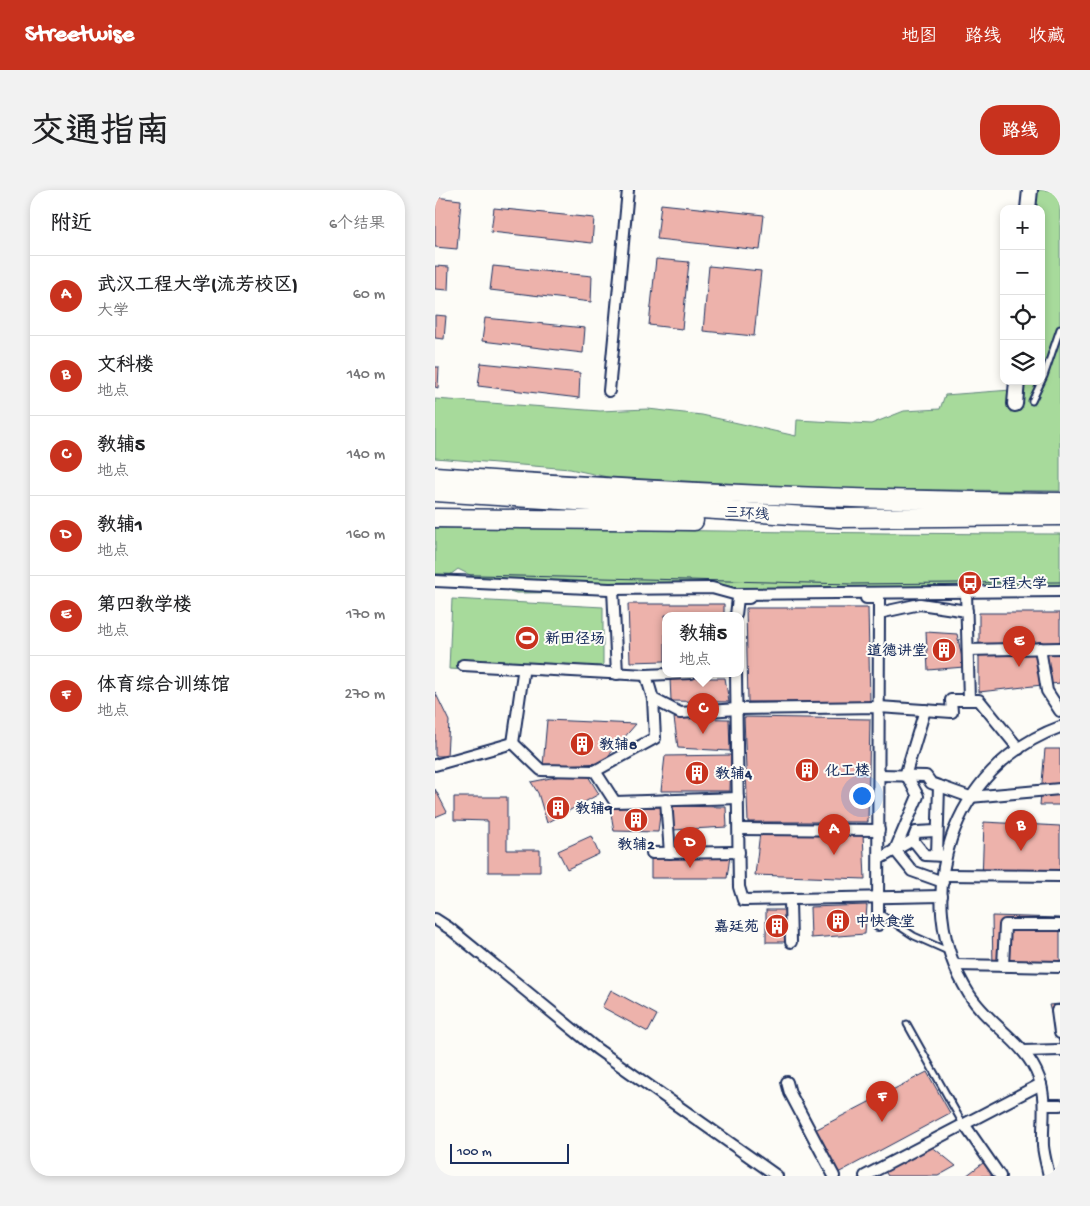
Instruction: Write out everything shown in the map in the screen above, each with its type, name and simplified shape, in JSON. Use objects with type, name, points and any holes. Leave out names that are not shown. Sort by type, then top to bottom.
[{"type":"highway","points":[[435,466],[572,480],[626,490]]},
{"type":"highway","name":"三环线","points":[[435,476],[626,490],[908,501],[1060,502]]},
{"type":"highway","name":"三环线","points":[[435,492],[839,518],[1060,516]]},
{"type":"highway","points":[[435,518],[698,521],[839,518]]},
{"type":"street","points":[[609,391],[628,190]]},
{"type":"street","points":[[1029,205],[1030,190]]},
{"type":"street","points":[[1015,404],[1017,385]]},
{"type":"street","points":[[435,581],[613,589],[712,588],[734,594],[1060,591]]},
{"type":"street","points":[[613,589],[617,674]]},
{"type":"street","points":[[920,592],[920,604]]},
{"type":"street","points":[[966,592],[969,700]]},
{"type":"street","points":[[736,612],[738,598],[879,598],[879,925]]},
{"type":"street","points":[[879,613],[920,604],[967,611]]},
{"type":"street","points":[[1040,648],[1047,691],[1060,711]]},
{"type":"street","points":[[968,650],[1060,648]]},
{"type":"street","points":[[463,666],[646,676],[662,675]]},
{"type":"street","points":[[513,743],[523,672]]},
{"type":"street","points":[[513,743],[541,770],[595,771],[655,738],[653,699],[646,676]]},
{"type":"street","points":[[736,677],[740,894],[743,900],[941,896]]},
{"type":"street","points":[[653,699],[680,713],[737,708],[879,707],[952,712],[951,700],[979,700],[1019,749]]},
{"type":"street","points":[[895,850],[918,796],[906,776],[925,710]]},
{"type":"street","points":[[942,855],[970,797],[983,780],[1030,741],[1060,727]]},
{"type":"street","points":[[435,765],[513,743]]},
{"type":"street","points":[[595,771],[615,802],[738,798]]},
{"type":"street","points":[[879,776],[926,776],[931,783],[970,797],[1060,789]]},
{"type":"street","points":[[939,786],[936,831],[942,855],[944,879],[941,896],[945,932],[955,965],[969,994],[980,1008],[1023,1051],[1041,1084],[1044,1105],[1043,1145],[1049,1176]]},
{"type":"street","points":[[666,800],[670,853]]},
{"type":"street","points":[[739,829],[879,830]]},
{"type":"street","points":[[879,858],[913,840],[916,832],[936,831]]},
{"type":"street","points":[[913,840],[925,855],[942,855]]},
{"type":"street","points":[[895,850],[912,871],[944,879],[1060,876]]},
{"type":"street","points":[[652,853],[739,852]]},
{"type":"street","points":[[790,900],[791,942]]},
{"type":"street","points":[[435,919],[449,928],[597,1049],[777,1176]]},
{"type":"street","points":[[1003,966],[1005,925],[1060,925]]},
{"type":"street","points":[[955,965],[1060,967]]},
{"type":"street","points":[[1060,1011],[1057,1011],[1060,1034]]},
{"type":"street","points":[[1023,1051],[1060,1050]]},
{"type":"street","points":[[787,1082],[790,1093],[834,1176]]},
{"type":"street","points":[[871,1175],[1041,1084]]},
{"type":"street","points":[[1044,1105],[1060,1105]]},
{"type":"street","points":[[964,1124],[1000,1176]]},
{"type":"lane","points":[[1032,401],[1044,376],[1060,330]]},
{"type":"lane","points":[[878,913],[914,936],[952,953]]},
{"type":"lane","points":[[907,1024],[964,1124]]},
{"type":"green space","points":[[1034,190],[1060,190],[1060,491],[761,488],[612,478],[570,469],[435,458],[435,399],[600,411],[648,409],[702,415],[796,436],[797,420],[871,424],[904,411],[940,409],[945,395],[1011,390],[1010,412],[1019,411],[1022,385],[1045,385],[1045,205],[1032,205]]},
{"type":"green space","points":[[435,528],[1060,534],[1060,588],[516,593],[490,585],[458,569],[435,586]]},
{"type":"green space","name":"新田径场","points":[[452,599],[603,607],[603,677],[449,669]]},
{"type":"building","points":[[435,197],[461,200],[457,249],[435,247]]},
{"type":"building","points":[[661,204],[764,215],[760,250],[657,239]]},
{"type":"building","points":[[494,208],[594,218],[592,243],[491,232]]},
{"type":"building","points":[[656,259],[689,262],[682,329],[649,325]]},
{"type":"building","points":[[435,266],[449,267],[448,290],[435,289]]},
{"type":"building","points":[[493,266],[592,276],[591,302],[490,290]]},
{"type":"building","points":[[709,266],[761,271],[754,336],[703,331]]},
{"type":"building","points":[[435,315],[446,316],[444,339],[435,338]]},
{"type":"building","points":[[485,318],[585,328],[583,353],[482,341]]},
{"type":"building","points":[[481,363],[580,373],[579,398],[478,386]]},
{"type":"building","points":[[435,367],[439,367],[438,388],[435,387]]},
{"type":"building","points":[[628,604],[724,604],[724,612],[662,612],[662,661],[630,662]]},
{"type":"building","points":[[746,608],[868,608],[870,702],[748,702]]},
{"type":"building","points":[[979,613],[1060,613],[1060,683],[979,692]]},
{"type":"building","name":"道德讲堂","points":[[926,632],[957,634],[964,667],[928,670]]},
{"type":"building","points":[[670,678],[725,678],[729,702],[671,701]]},
{"type":"building","points":[[435,692],[449,721],[447,756],[435,756]]},
{"type":"building","name":"化工楼","points":[[744,717],[870,719],[868,822],[748,822]]},
{"type":"building","points":[[674,718],[729,719],[730,751],[678,748]]},
{"type":"building","name":"教辅8","points":[[547,720],[636,724],[602,763],[543,766]]},
{"type":"building","points":[[1045,749],[1060,749],[1060,805],[1040,805]]},
{"type":"building","name":"教辅4","points":[[731,755],[730,791],[661,791],[665,756]]},
{"type":"building","name":"教辅9","points":[[585,771],[599,794],[547,823],[538,793],[531,782]]},
{"type":"building","points":[[435,789],[447,812],[435,817]]},
{"type":"building","points":[[454,797],[507,797],[507,850],[540,850],[540,872],[488,872],[488,821],[454,820]]},
{"type":"building","points":[[672,806],[726,807],[727,827],[673,830]]},
{"type":"building","name":"教辅2","points":[[661,807],[658,832],[614,831],[610,808]]},
{"type":"building","points":[[984,822],[1060,826],[1060,882],[982,880]]},
{"type":"building","points":[[760,832],[863,833],[865,879],[755,875]]},
{"type":"building","points":[[591,836],[599,854],[567,869],[558,851]]},
{"type":"building","points":[[730,856],[727,878],[651,878],[651,858]]},
{"type":"building","name":"中快食堂","points":[[867,905],[865,934],[811,938],[810,907]]},
{"type":"building","name":"嘉廷苑","points":[[766,910],[788,910],[788,942],[766,942]]},
{"type":"building","points":[[992,916],[1060,918],[1060,969],[993,968]]},
{"type":"building","points":[[611,990],[657,1015],[648,1032],[602,1007]]},
{"type":"building","points":[[1060,1004],[1060,1046],[1049,1005]]},
{"type":"building","points":[[927,1072],[950,1113],[838,1173],[815,1130]]},
{"type":"building","points":[[930,1145],[956,1166],[938,1176],[888,1176],[882,1167]]},
{"type":"building","points":[[983,1163],[996,1176],[966,1176]]},
{"type":"tram line","points":[[435,574],[852,584],[1060,582]]},
{"type":"place","name":"工程大学","points":[[970,583]]},
{"type":"place","name":"新田径场","points":[[527,638]]},
{"type":"place","name":"道德讲堂","points":[[944,650]]},
{"type":"place","name":"第四教学楼","points":[[1019,667]]},
{"type":"place","name":"教辅5","points":[[703,734]]},
{"type":"place","name":"教辅8","points":[[582,744]]},
{"type":"place","name":"化工楼","points":[[807,770]]},
{"type":"place","name":"教辅4","points":[[697,773]]},
{"type":"place","name":"教辅9","points":[[558,808]]},
{"type":"place","name":"教辅2","points":[[636,820]]},
{"type":"place","name":"文科楼","points":[[1021,851]]},
{"type":"place","name":"武汉工程大学(流芳校区)","points":[[834,855]]},
{"type":"place","name":"教辅1","points":[[690,868]]},
{"type":"place","name":"中快食堂","points":[[838,921]]},
{"type":"place","name":"嘉廷苑","points":[[777,926]]},
{"type":"place","name":"体育综合训练馆","points":[[882,1122]]}]
